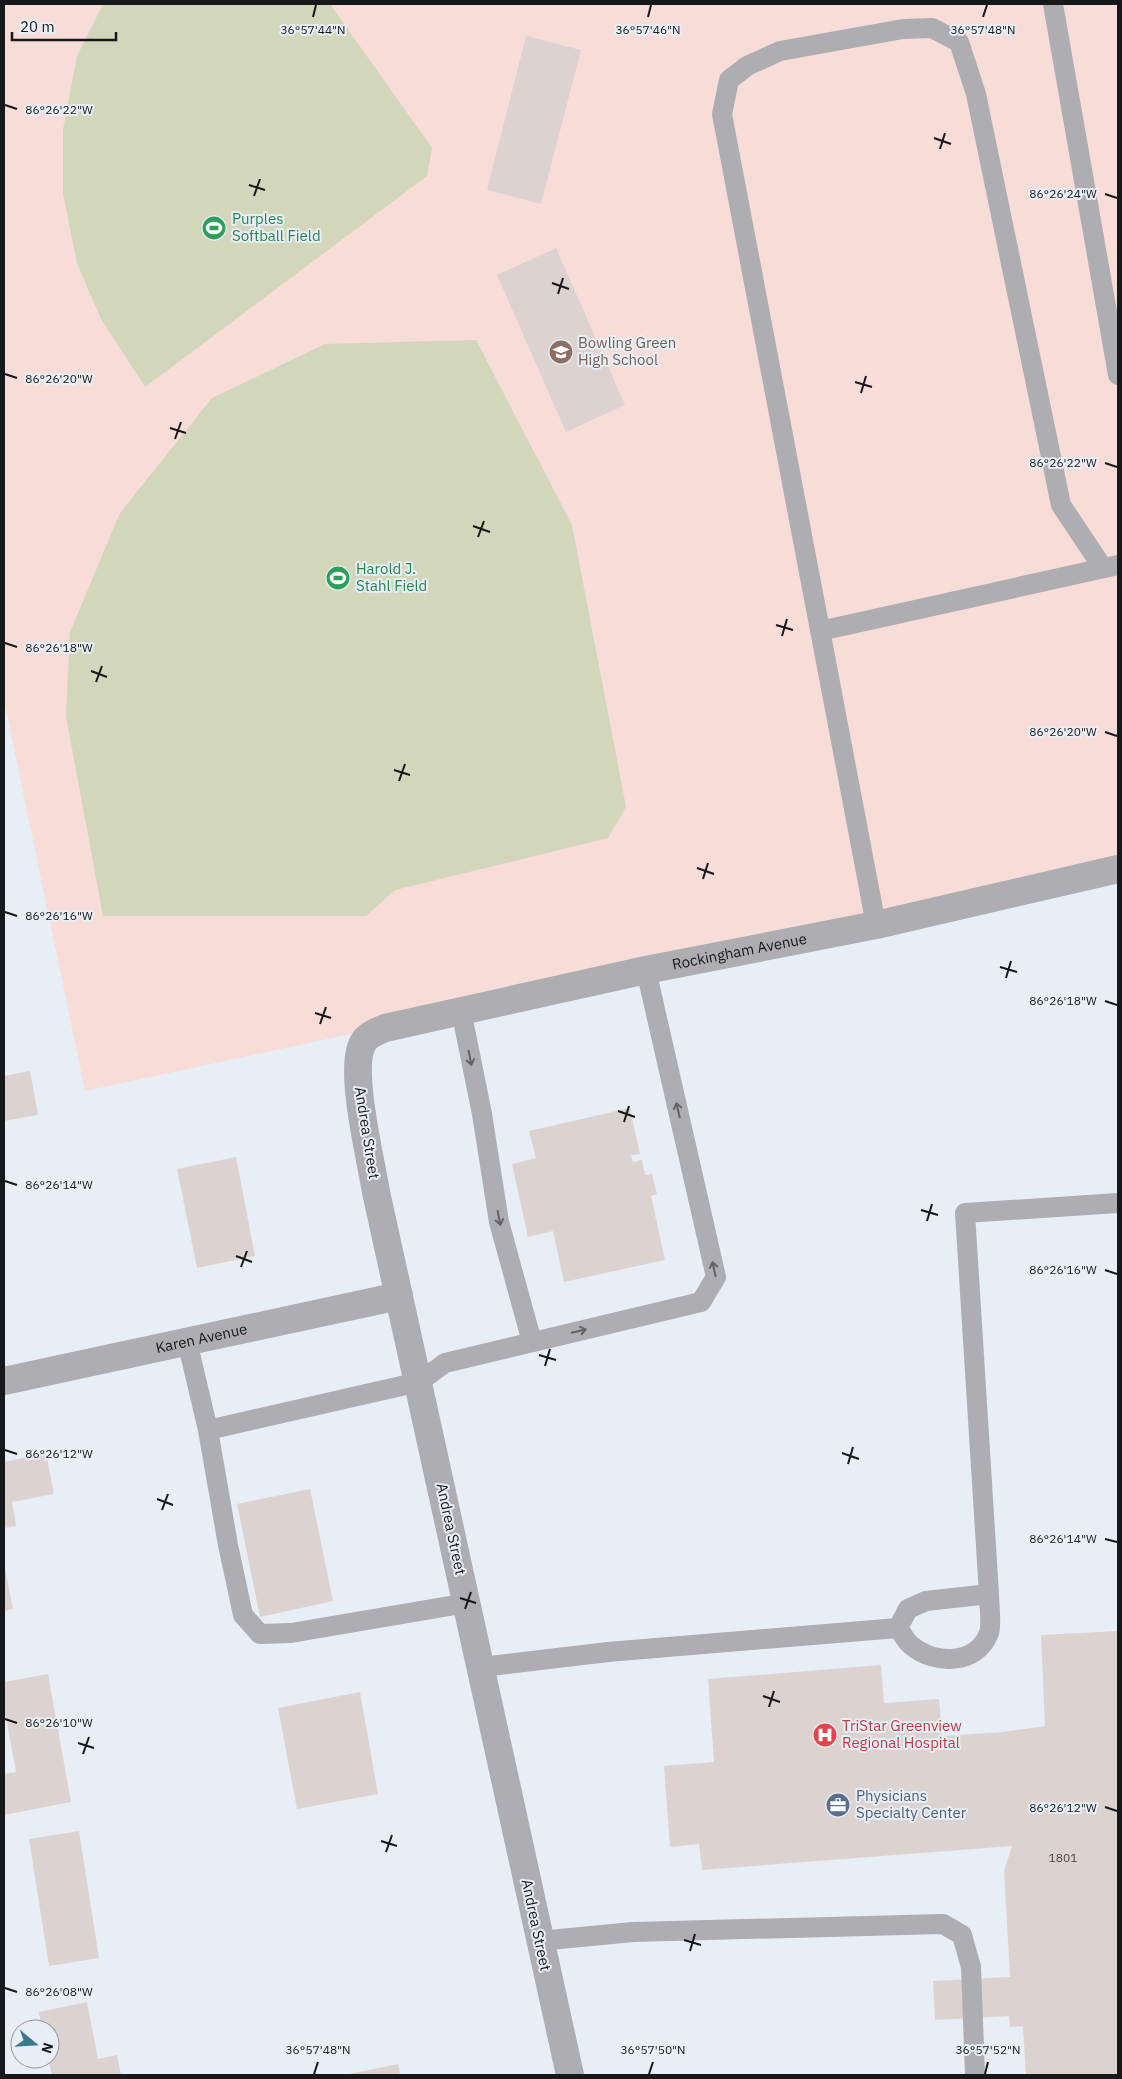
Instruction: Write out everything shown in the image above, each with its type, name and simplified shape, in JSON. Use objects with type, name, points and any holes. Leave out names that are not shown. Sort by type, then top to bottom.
[{"type":"street","name":"Rockingham Avenue","points":[[363,1042],[374,1033],[385,1028],[461,1010],[646,970],[876,925],[1118,868]]},
{"type":"street","name":"Andrea Street","points":[[363,1042],[357,1068],[364,1124],[376,1192],[570,2075]]},
{"type":"street","name":"Karen Avenue","points":[[4,1382],[399,1296]]},
{"type":"lane","points":[[1053,4],[1118,375]]},
{"type":"lane","points":[[820,631],[1111,566],[1061,505],[976,94],[959,42],[932,28],[903,29],[780,51],[747,66],[729,80],[722,114],[820,631],[876,925]]},
{"type":"lane","points":[[208,1430],[419,1382],[444,1363],[701,1302],[716,1277],[646,970]]},
{"type":"lane","points":[[461,1010],[482,1114],[499,1222],[532,1342]]},
{"type":"lane","points":[[898,1628],[912,1646],[934,1658],[956,1660],[977,1650],[989,1633],[989,1594],[965,1213],[1118,1203]]},
{"type":"lane","points":[[187,1341],[208,1430],[228,1545],[243,1615],[260,1634],[291,1634],[467,1603]]},
{"type":"lane","points":[[898,1628],[908,1609],[926,1601],[989,1594]]},
{"type":"lane","points":[[481,1667],[608,1652],[898,1628]]},
{"type":"lane","points":[[540,1941],[633,1932],[943,1924],[962,1935],[971,1967],[975,2075]]},
{"type":"shaded area","name":"Bowling Green High School","points":[[4,4],[1118,4],[1118,869],[85,1091],[4,700]]},
{"type":"green space","name":"Purples Softball Field","points":[[103,4],[330,4],[432,148],[427,176],[145,387],[101,319],[77,263],[63,193],[63,130],[77,56]]},
{"type":"green space","name":"Harold J. Stahl Field","points":[[476,340],[572,525],[626,807],[608,838],[395,890],[366,916],[103,916],[66,716],[70,632],[120,513],[212,398],[325,344]]},
{"type":"building","points":[[526,36],[581,50],[541,204],[487,190]]},
{"type":"building","points":[[556,248],[625,405],[566,432],[497,275]]},
{"type":"building","points":[[30,1071],[38,1115],[4,1121],[4,1076]]},
{"type":"building","points":[[630,1108],[640,1154],[631,1155],[633,1162],[642,1160],[645,1175],[652,1174],[657,1194],[651,1196],[665,1260],[564,1282],[553,1231],[528,1237],[512,1164],[536,1158],[529,1131]]},
{"type":"building","points":[[236,1157],[255,1256],[197,1268],[177,1169]]},
{"type":"building","points":[[46,1453],[54,1494],[12,1502],[16,1526],[4,1528],[4,1462]]},
{"type":"building","points":[[310,1489],[333,1601],[260,1617],[237,1504]]},
{"type":"building","points":[[4,1564],[13,1609],[4,1611]]},
{"type":"building","points":[[1118,1631],[1118,2075],[1026,2075],[1023,2026],[1010,2027],[1009,2016],[935,2020],[933,1981],[1010,1977],[1004,1871],[1012,1846],[702,1870],[699,1844],[670,1847],[664,1766],[714,1762],[708,1679],[881,1665],[884,1703],[939,1699],[942,1736],[1003,1732],[1045,1726],[1041,1635]]},
{"type":"building","points":[[48,1674],[71,1802],[4,1815],[4,1774],[16,1772],[4,1707],[4,1682]]},
{"type":"building","points":[[360,1692],[378,1794],[297,1809],[278,1708]]},
{"type":"building","points":[[79,1831],[99,1958],[49,1966],[29,1839]]},
{"type":"building","points":[[87,2002],[98,2059],[117,2055],[121,2075],[52,2075],[50,2069],[60,2069],[60,2019],[40,2019],[39,2012]]},
{"type":"building","points":[[398,2064],[400,2075],[349,2075],[349,2074]]},
{"type":"place","name":"Purples Softball Field","points":[[214,228]]},
{"type":"place","name":"Bowling Green High School","points":[[561,352]]},
{"type":"place","name":"Harold J. Stahl Field","points":[[338,578]]},
{"type":"place","name":"TriStar Greenview Regional Hospital","points":[[825,1735]]},
{"type":"place","name":"Physicians Specialty Center","points":[[838,1805]]}]
